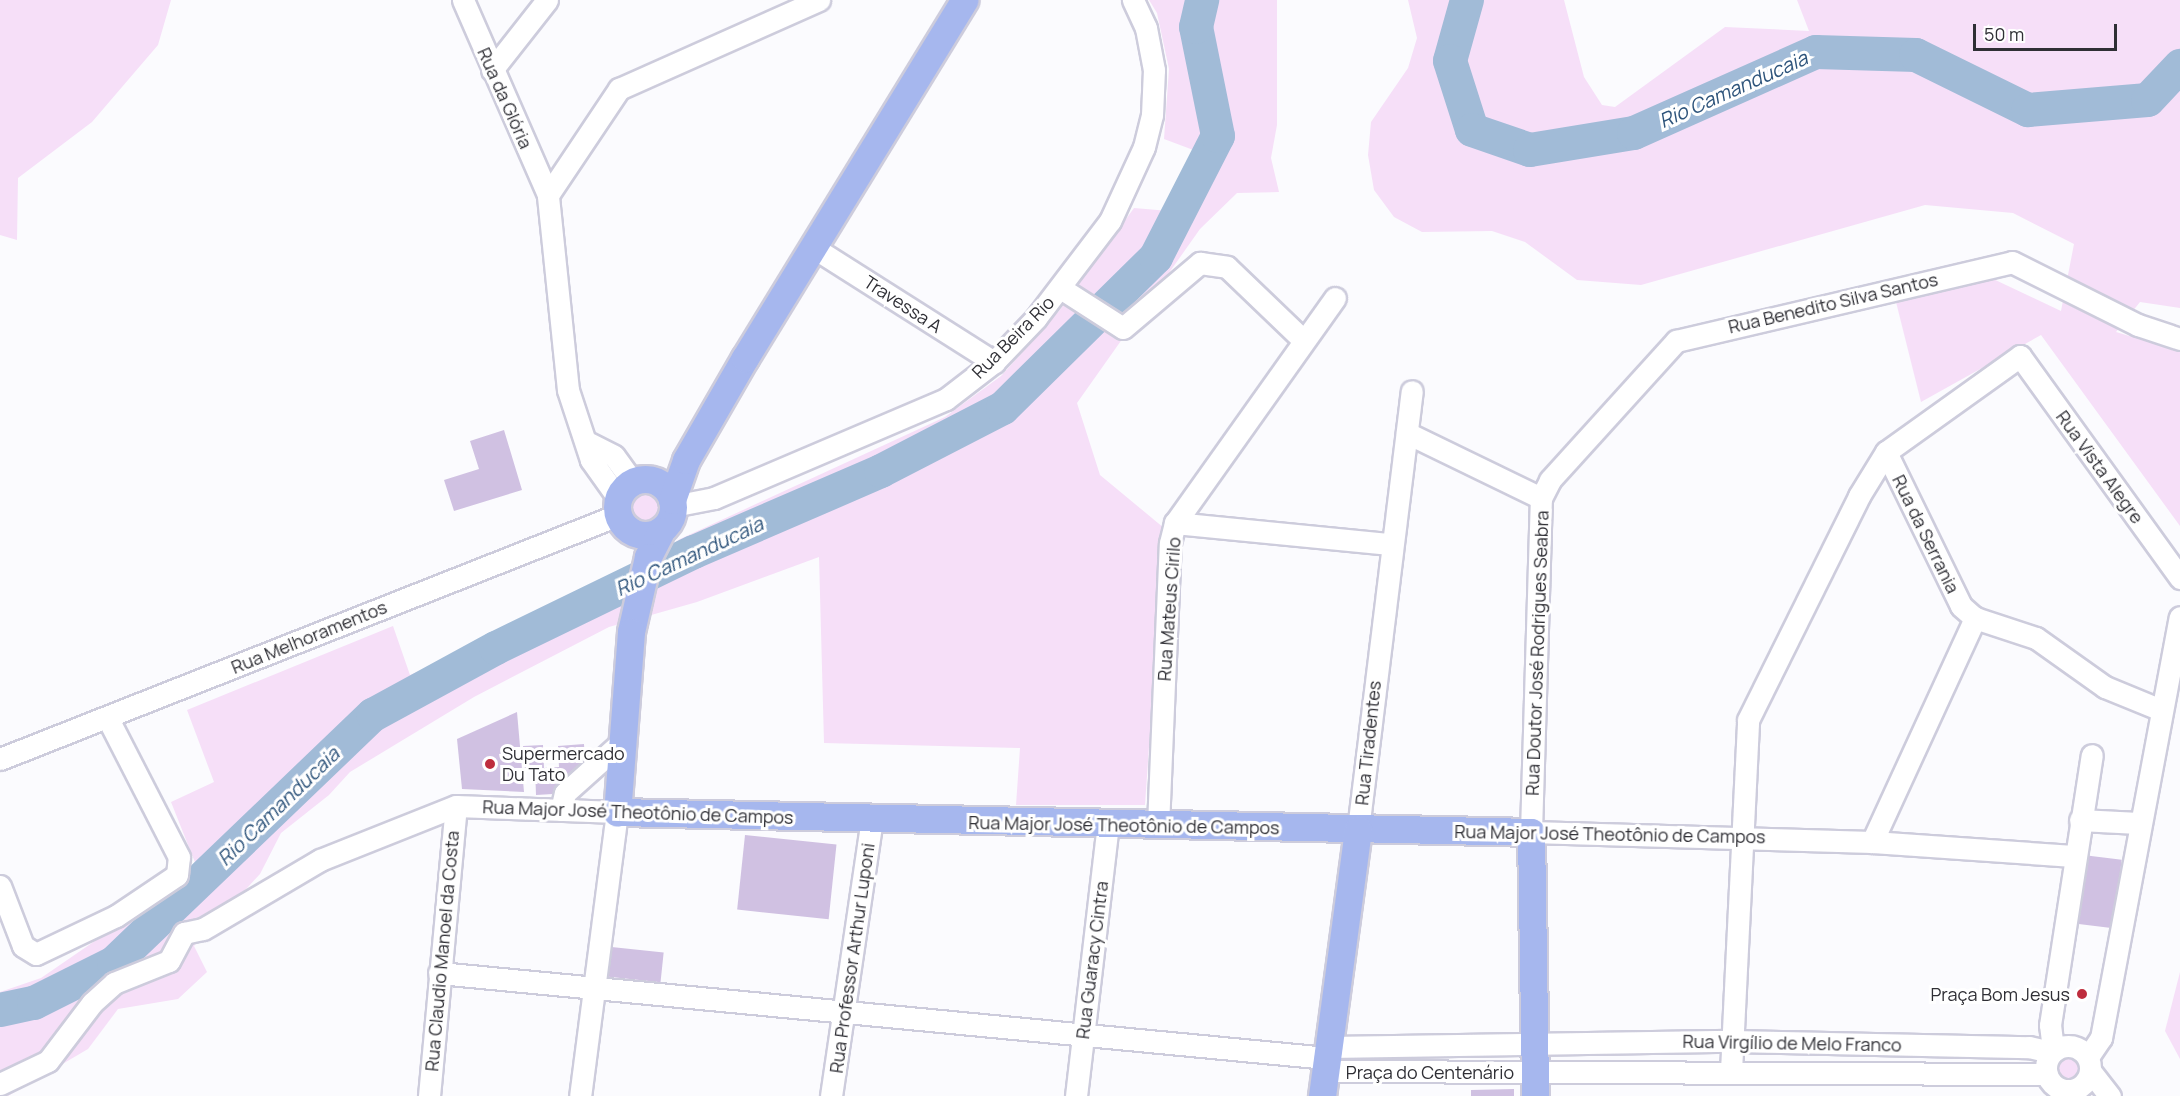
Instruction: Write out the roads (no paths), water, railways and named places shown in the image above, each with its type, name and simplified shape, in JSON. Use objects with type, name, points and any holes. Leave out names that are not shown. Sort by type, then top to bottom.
[{"type":"main road","points":[[617,813],[632,632],[648,557],[672,503],[686,460],[812,246],[964,0]]},
{"type":"main road","points":[[630,501],[686,460]]},
{"type":"main road","points":[[630,501],[661,484],[672,503]]},
{"type":"main road","points":[[630,501],[661,531]]},
{"type":"main road","points":[[630,501],[648,557]]},
{"type":"main road","name":"Rua Major José Theotônio de Campos","points":[[617,813],[1532,832]]},
{"type":"main road","name":"Rua Tiradentes","points":[[1326,1068],[1358,829]]},
{"type":"main road","name":"Rua Doutor José Rodrigues Seabra","points":[[1532,832],[1532,1042],[1535,1084]]},
{"type":"street","name":"Rua da Glória","points":[[463,0],[548,195],[568,390],[587,442],[614,456],[630,501]]},
{"type":"street","points":[[492,70],[547,0]]},
{"type":"street","points":[[548,195],[619,89],[819,0]]},
{"type":"street","name":"Rua Beira Rio","points":[[672,503],[714,498],[946,399],[994,362],[1062,289],[1110,220],[1144,147],[1152,116],[1154,70],[1146,28],[1133,0]]},
{"type":"street","name":"Travessa A","points":[[812,246],[994,362]]},
{"type":"street","name":"Rua Benedito Silva Santos","points":[[1541,498],[1550,480],[1676,341],[2012,262],[2138,325],[2180,339]]},
{"type":"street","points":[[1062,289],[1123,328],[1200,263],[1227,267],[1302,339]]},
{"type":"street","name":"Rua Mateus Cirilo","points":[[1158,826],[1170,543],[1175,523],[1302,339],[1335,298]]},
{"type":"street","name":"Rua Vista Alegre","points":[[1886,452],[2020,357],[2180,578]]},
{"type":"street","name":"Rua Tiradentes","points":[[1358,829],[1390,544],[1412,391]]},
{"type":"street","points":[[1407,433],[1541,498]]},
{"type":"street","points":[[1731,1071],[1739,837],[1748,720],[1859,496],[1886,452]]},
{"type":"street","name":"Rua da Serrania","points":[[1886,452],[1961,606],[1975,618]]},
{"type":"street","name":"Rua Doutor José Rodrigues Seabra","points":[[1532,832],[1541,498]]},
{"type":"street","name":"Rua Melhoramentos","points":[[0,759],[630,501]]},
{"type":"street","points":[[1175,523],[1390,544]]},
{"type":"street","points":[[2092,755],[2073,856],[2050,1025],[2052,1051],[2047,1074],[2064,1093],[2078,1088],[2101,1038],[2138,824],[2180,616]]},
{"type":"street","points":[[1872,842],[1975,618],[2036,638],[2104,687],[2161,710]]},
{"type":"street","points":[[0,886],[23,946],[36,954],[116,916],[177,875],[179,857],[107,717]]},
{"type":"street","points":[[561,810],[565,793],[623,741]]},
{"type":"street","name":"Rua Major José Theotônio de Campos","points":[[0,1084],[48,1062],[92,1003],[114,983],[156,969],[169,961],[184,933],[203,929],[320,860],[456,806],[617,813]]},
{"type":"street","name":"Rua Claudio Manoel da Costa","points":[[429,1096],[456,806]]},
{"type":"street","points":[[580,1096],[617,813]]},
{"type":"street","name":"Rua Professor Arthur Luponi","points":[[831,1096],[872,819]]},
{"type":"street","points":[[2080,820],[2138,824]]},
{"type":"street","name":"Rua Guaracy Cintra","points":[[1076,1096],[1108,824]]},
{"type":"street","name":"Rua Major José Theotônio de Campos","points":[[1532,832],[1872,842],[2073,856]]},
{"type":"street","points":[[439,973],[1083,1036],[1326,1068]]},
{"type":"street","name":"Rua Virgílio de Melo Franco","points":[[1532,1042],[1732,1041],[2029,1047],[2052,1051]]},
{"type":"street","name":"Praça do Centenário","points":[[1326,1068],[1532,1042]]},
{"type":"street","points":[[2052,1051],[2076,1047],[2090,1064],[2110,1096]]},
{"type":"street","name":"Praça do Centenário","points":[[1326,1068],[1535,1084]]},
{"type":"street","name":"Rua Virgílio de Melo Franco","points":[[1535,1084],[1731,1071],[2047,1074]]},
{"type":"waterway","name":"Rio Camanducaia","points":[[0,1010],[34,1003],[114,963],[373,715],[496,648],[694,552],[881,471],[1003,408],[1156,257],[1218,136],[1196,27],[1202,0]]},
{"type":"waterway","name":"Rio Camanducaia","points":[[1467,0],[1450,61],[1472,130],[1530,150],[1634,133],[1816,52],[1916,55],[2028,110],[2148,100],[2180,66]]},
{"type":"place","name":"Supermercado Du Tato","points":[[490,764]]},
{"type":"place","name":"Praça Bom Jesus","points":[[2082,994]]}]
